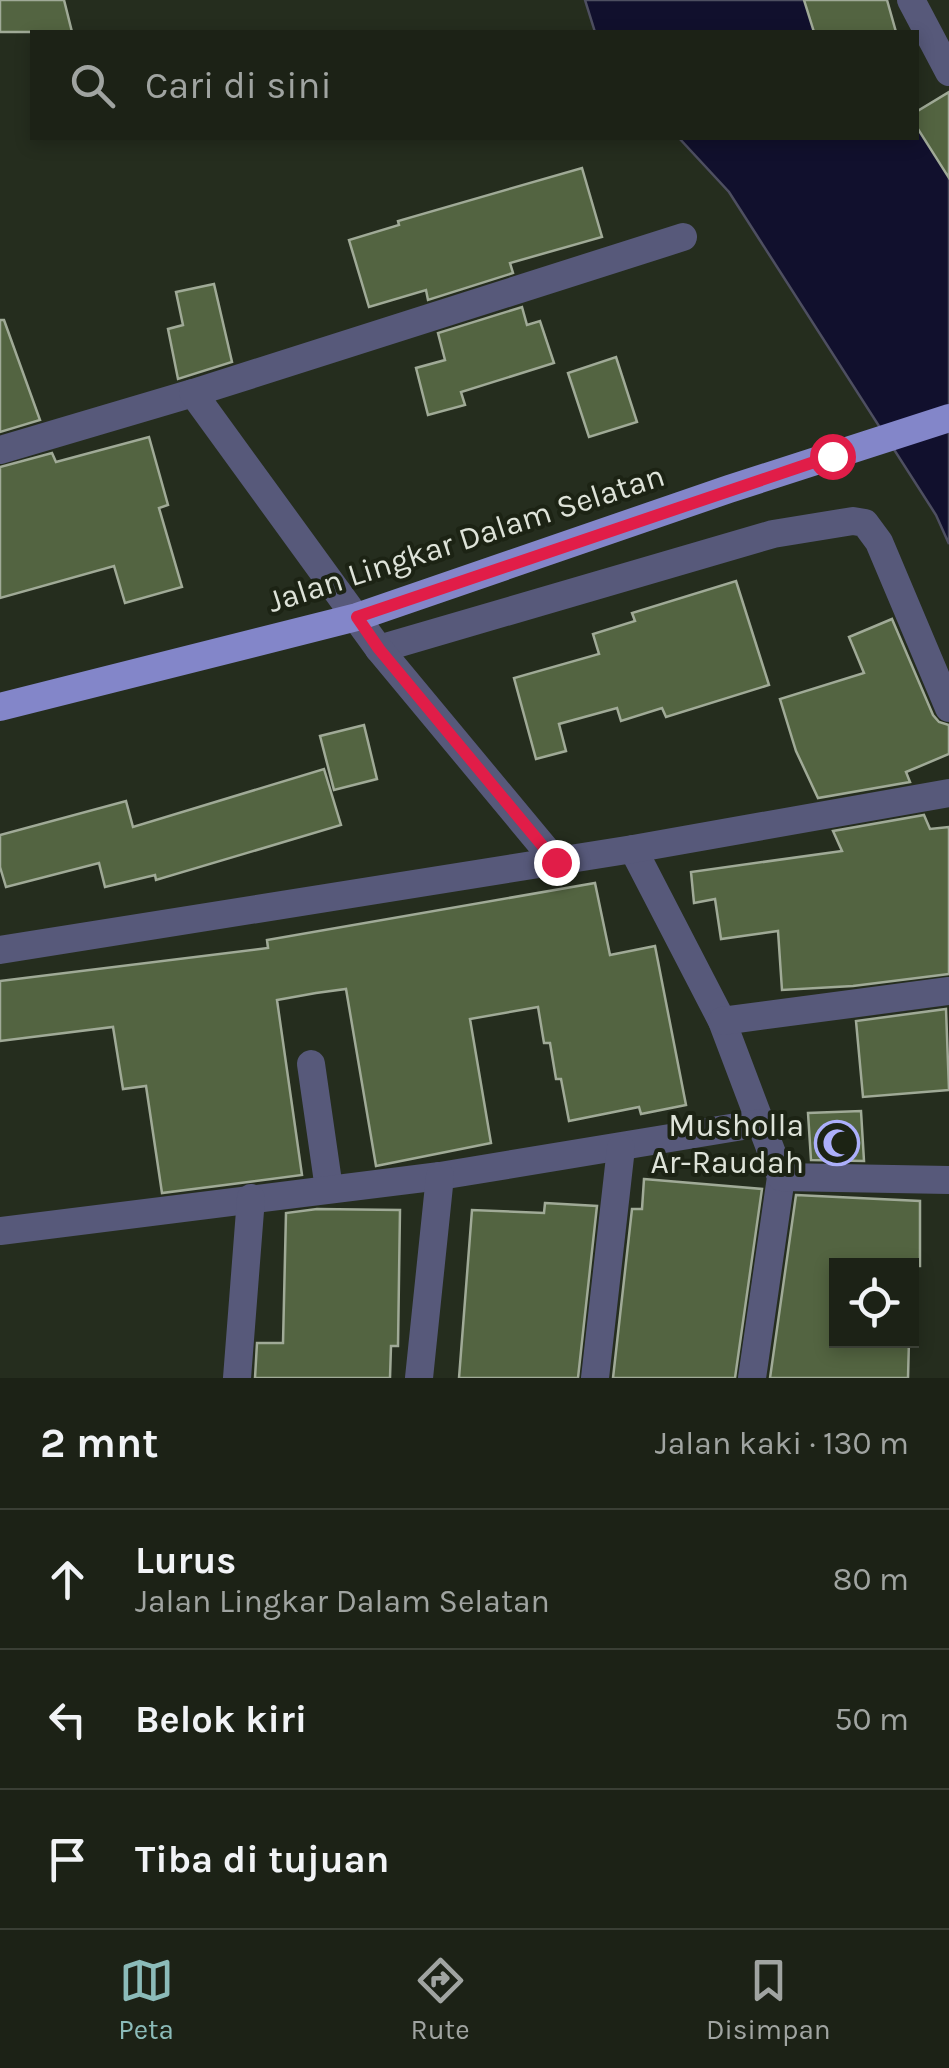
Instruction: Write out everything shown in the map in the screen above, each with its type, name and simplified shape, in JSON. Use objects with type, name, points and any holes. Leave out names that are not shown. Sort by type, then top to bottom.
[{"type":"main road","name":"Jalan Lingkar Dalam Selatan","points":[[0,707],[357,617],[729,488],[949,418]]},
{"type":"street","points":[[911,0],[949,72]]},
{"type":"street","points":[[0,450],[193,393],[683,236]]},
{"type":"street","points":[[193,393],[379,649],[556,862]]},
{"type":"street","points":[[379,649],[773,534],[853,520],[865,522],[880,542],[949,708]]},
{"type":"street","points":[[0,950],[634,850],[949,792]]},
{"type":"street","points":[[634,850],[722,1021],[781,1177],[752,1378]]},
{"type":"street","points":[[722,1021],[949,991]]},
{"type":"street","points":[[311,1064],[329,1190]]},
{"type":"street","points":[[0,1232],[440,1176],[762,1123]]},
{"type":"street","points":[[595,1378],[621,1148]]},
{"type":"street","points":[[419,1378],[440,1176]]},
{"type":"street","points":[[781,1177],[949,1180]]},
{"type":"street","points":[[237,1378],[252,1198]]},
{"type":"shaded area","points":[[585,0],[864,0],[879,30],[594,30]]},
{"type":"shaded area","points":[[919,111],[949,173],[949,544],[936,515],[729,192],[681,140],[919,140]]},
{"type":"building","points":[[0,0],[64,0],[72,30],[0,32]]},
{"type":"building","points":[[804,0],[887,0],[895,30],[813,30]]},
{"type":"building","points":[[949,92],[949,178],[919,131],[919,110]]},
{"type":"building","points":[[582,168],[602,237],[510,263],[513,273],[428,300],[426,290],[369,307],[349,240],[399,225],[398,221]]},
{"type":"building","points":[[214,284],[232,362],[178,379],[168,329],[183,325],[176,292]]},
{"type":"building","points":[[522,307],[527,325],[540,321],[554,363],[461,392],[465,405],[428,415],[416,368],[445,360],[438,333]]},
{"type":"building","points":[[0,320],[4,320],[40,420],[0,432]]},
{"type":"building","points":[[616,357],[637,422],[589,437],[568,373]]},
{"type":"building","points":[[149,437],[168,505],[159,508],[182,587],[125,603],[114,566],[0,598],[0,467],[52,453],[56,462]]},
{"type":"building","points":[[736,581],[769,685],[666,717],[662,708],[621,721],[617,708],[559,724],[566,751],[536,759],[514,678],[599,654],[593,634],[635,621],[632,613]]},
{"type":"building","points":[[892,619],[933,715],[949,725],[949,754],[906,772],[910,782],[818,798],[796,751],[780,699],[864,673],[849,637]]},
{"type":"building","points":[[364,725],[377,779],[334,790],[320,736]]},
{"type":"building","points":[[324,769],[341,825],[156,880],[155,875],[105,887],[99,863],[6,887],[0,867],[0,835],[126,801],[133,827]]},
{"type":"building","points":[[924,815],[930,829],[949,827],[949,974],[782,990],[778,931],[721,939],[715,899],[694,903],[691,872],[842,851],[833,831]]},
{"type":"building","points":[[595,883],[610,955],[655,946],[686,1105],[641,1114],[639,1107],[569,1121],[550,1043],[544,1043],[538,1007],[470,1019],[491,1143],[376,1166],[346,989],[316,993],[277,1000],[302,1175],[162,1193],[146,1086],[123,1089],[113,1027],[0,1041],[0,981],[268,948],[267,940]]},
{"type":"building","points":[[946,1009],[949,1090],[863,1097],[856,1021]]},
{"type":"building","name":"Musholla Ar-Raudah","points":[[861,1111],[864,1161],[811,1160],[808,1113]]},
{"type":"building","points":[[644,1179],[762,1189],[735,1378],[613,1378],[632,1209],[642,1209]]},
{"type":"building","points":[[796,1195],[920,1201],[920,1266],[919,1258],[829,1258],[829,1348],[909,1348],[908,1378],[770,1378]]},
{"type":"building","points":[[545,1203],[597,1206],[578,1378],[459,1378],[472,1210],[544,1213]]},
{"type":"building","points":[[317,1209],[400,1210],[398,1346],[391,1346],[390,1378],[255,1378],[257,1343],[283,1343],[286,1213]]},
{"type":"place","name":"Musholla Ar-Raudah","points":[[837,1143]]},
{"type":"route","points":[[556,862],[512,813],[357,617],[832,456]]}]
